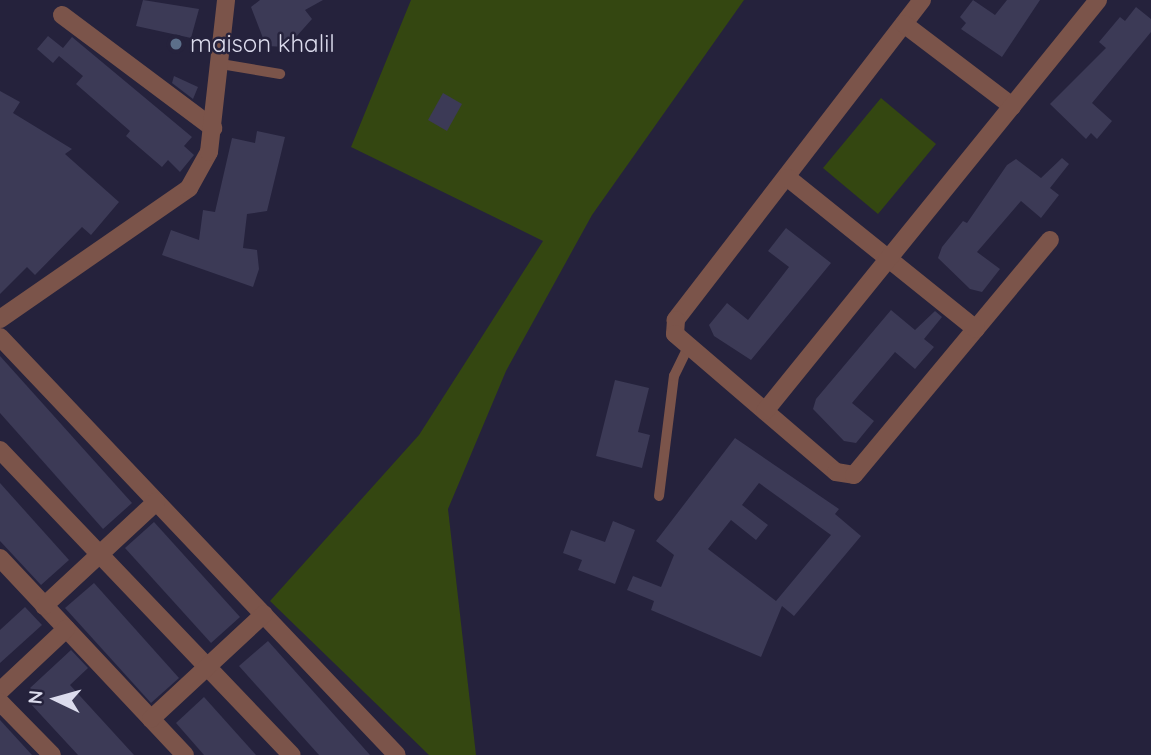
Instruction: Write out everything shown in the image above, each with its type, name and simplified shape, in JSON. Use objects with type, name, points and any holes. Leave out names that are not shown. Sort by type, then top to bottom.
[{"type":"street","points":[[0,318],[189,188],[209,152],[222,64],[226,0]]},
{"type":"street","points":[[922,0],[788,178],[674,323],[674,334],[836,472],[854,475],[1050,240]]},
{"type":"street","points":[[765,411],[1098,0]]},
{"type":"street","points":[[62,15],[213,128]]},
{"type":"street","points":[[904,24],[1012,106]]},
{"type":"street","points":[[788,178],[976,329]]},
{"type":"street","points":[[0,337],[397,755]]},
{"type":"street","points":[[0,450],[290,755]]},
{"type":"street","points":[[44,606],[156,502]]},
{"type":"street","points":[[0,558],[185,755]]},
{"type":"street","points":[[151,719],[264,614]]},
{"type":"street","points":[[0,691],[66,629]]},
{"type":"street","points":[[0,702],[52,755]]},
{"type":"lane","points":[[222,64],[280,74]]},
{"type":"lane","points":[[659,496],[674,376],[688,347]]},
{"type":"green space","points":[[411,0],[744,0],[592,215],[506,371],[448,509],[476,755],[429,755],[270,601],[419,435],[543,241],[351,147]]},
{"type":"green space","points":[[881,98],[936,144],[878,214],[823,168]]},
{"type":"building","points":[[143,0],[199,9],[191,38],[136,26]]},
{"type":"building","points":[[260,0],[323,0],[305,10],[312,19],[287,47],[266,46],[251,7]]},
{"type":"building","points":[[973,0],[995,15],[1007,0],[1040,0],[1002,57],[961,29],[966,23],[960,17]]},
{"type":"building","points":[[1136,7],[1151,19],[1151,32],[1092,103],[1112,121],[1097,139],[1091,133],[1086,139],[1050,104],[1106,48],[1099,42],[1120,17],[1125,21]]},
{"type":"building","points":[[48,36],[63,48],[72,37],[192,137],[184,146],[194,155],[180,172],[168,160],[162,167],[126,136],[130,131],[76,84],[83,76],[59,56],[53,63],[37,49]]},
{"type":"building","points":[[174,76],[198,87],[193,99],[172,83]]},
{"type":"building","points":[[0,91],[20,102],[13,113],[72,149],[65,154],[119,202],[91,235],[82,227],[35,275],[27,267],[0,294]]},
{"type":"building","points":[[443,93],[462,104],[447,131],[428,120]]},
{"type":"building","points":[[257,131],[285,137],[267,211],[247,214],[243,248],[257,250],[259,269],[253,287],[162,255],[171,230],[199,240],[203,210],[215,212],[232,138],[255,143]]},
{"type":"building","points":[[1062,158],[1069,164],[1050,188],[1059,195],[1041,218],[1021,201],[977,252],[1000,269],[982,292],[970,289],[938,258],[942,247],[963,221],[967,223],[1007,165],[1016,159],[1041,178]]},
{"type":"building","points":[[786,228],[831,263],[751,360],[714,336],[709,325],[727,303],[748,320],[789,267],[768,251]]},
{"type":"building","points":[[891,310],[915,330],[935,311],[942,317],[924,339],[934,347],[915,369],[895,352],[852,403],[874,421],[856,443],[844,441],[813,409],[816,399]]},
{"type":"building","points":[[0,356],[132,503],[103,529],[0,413]]},
{"type":"building","points":[[615,380],[649,388],[638,432],[650,435],[642,468],[596,456]]},
{"type":"building","points":[[735,438],[839,509],[835,514],[861,536],[794,616],[782,606],[761,657],[651,610],[654,601],[627,590],[633,576],[661,587],[674,555],[656,541]],"holes":[[[759,483],[831,535],[776,601],[708,549],[731,520],[756,540],[768,525],[742,505]]]},
{"type":"building","points":[[0,483],[69,560],[41,585],[0,541]]},
{"type":"building","points":[[613,521],[635,530],[615,584],[578,570],[582,560],[563,553],[571,530],[605,542]]},
{"type":"building","points":[[154,522],[240,617],[211,643],[125,548]]},
{"type":"building","points":[[94,583],[179,678],[151,703],[65,608]]},
{"type":"building","points":[[25,607],[42,625],[0,663],[0,630]]},
{"type":"building","points":[[268,641],[370,755],[319,755],[239,666]]},
{"type":"building","points":[[71,650],[88,668],[70,685],[134,755],[78,755],[29,702],[37,695],[30,688]]},
{"type":"building","points":[[204,697],[256,755],[204,755],[176,723]]},
{"type":"building","points":[[0,720],[32,755],[0,755]]},
{"type":"place","name":"maison khalil","points":[[176,44]]}]
